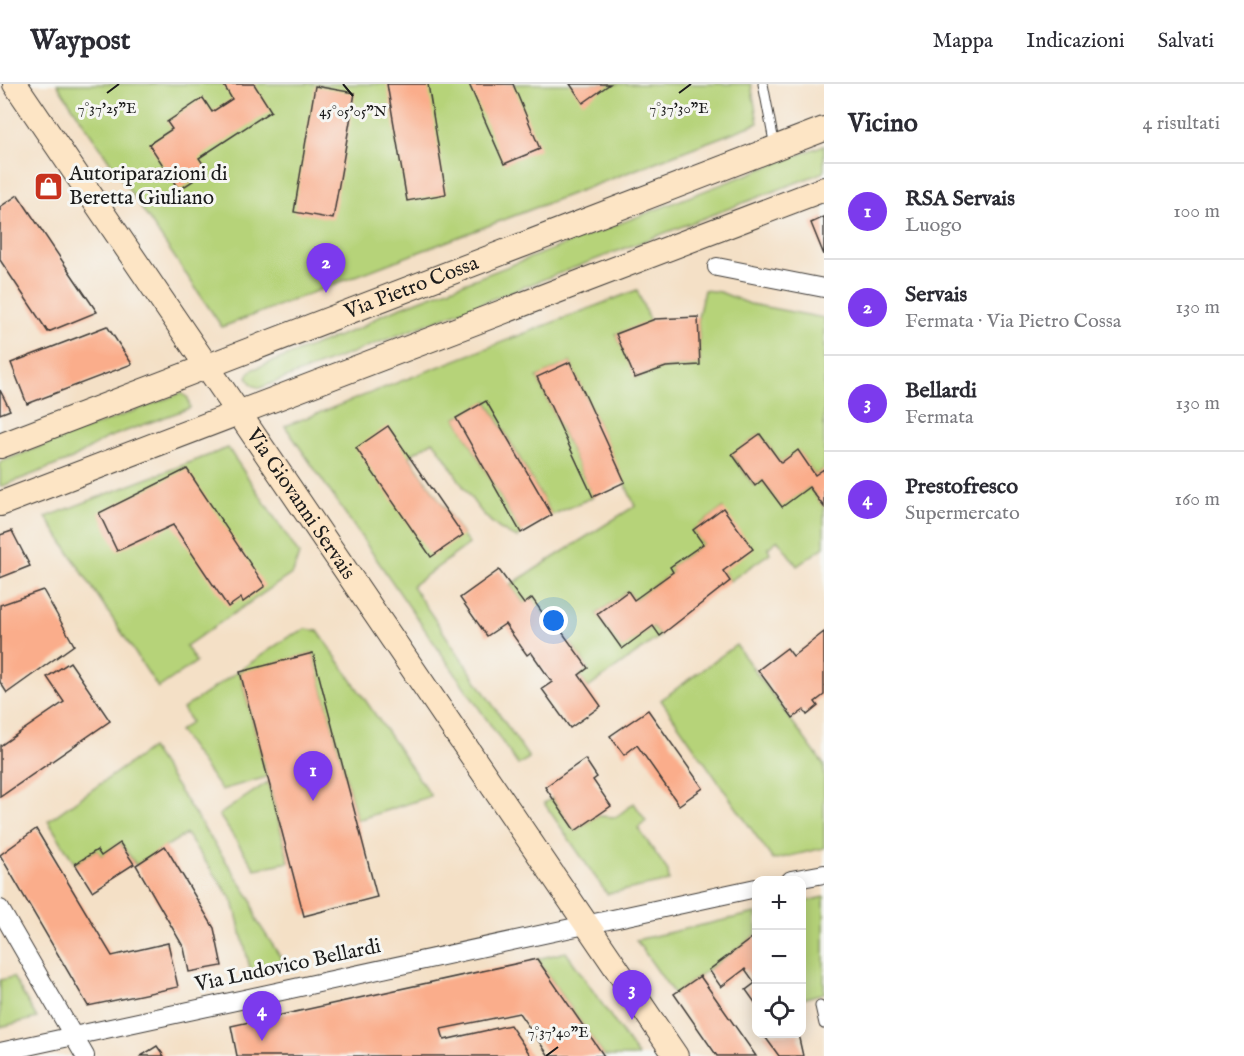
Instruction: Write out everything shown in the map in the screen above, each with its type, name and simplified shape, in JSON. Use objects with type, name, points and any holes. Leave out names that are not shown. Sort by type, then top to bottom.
[{"type":"main road","name":"Via Giovanni Servais","points":[[15,84],[676,1056]]},
{"type":"main road","name":"Via Pietro Cossa","points":[[0,446],[824,129]]},
{"type":"main road","points":[[0,504],[824,189]]},
{"type":"street","points":[[717,267],[824,288]]},
{"type":"street","points":[[806,877],[824,874]]},
{"type":"street","points":[[586,924],[752,889]]},
{"type":"street","points":[[0,909],[85,1056]]},
{"type":"street","name":"Via Ludovico Bellardi","points":[[0,1052],[586,924]]},
{"type":"lane","points":[[763,84],[775,147]]},
{"type":"lane","points":[[820,1006],[824,1024]]},
{"type":"green space","points":[[57,84],[751,84],[758,123],[222,327]]},
{"type":"green space","points":[[824,145],[824,172],[260,388],[252,385],[247,377],[251,370],[362,327],[381,315]]},
{"type":"green space","points":[[637,290],[650,322],[616,334],[636,378],[666,367],[700,365],[698,317],[704,290],[720,292],[750,304],[824,318],[824,469],[815,475],[798,451],[781,463],[760,434],[732,455],[754,486],[762,480],[782,506],[809,487],[824,507],[824,547],[797,566],[778,540],[768,548],[770,553],[730,581],[723,571],[723,508],[693,530],[703,544],[670,567],[673,572],[634,600],[628,591],[597,614],[622,648],[653,626],[660,636],[588,688],[579,675],[588,668],[561,629],[556,632],[533,599],[524,604],[510,585],[635,506],[570,362],[537,377],[593,497],[552,515],[487,401],[456,418],[521,533],[518,538],[503,531],[480,510],[433,441],[409,456],[469,544],[412,586],[529,758],[518,765],[285,426]]},
{"type":"green space","points":[[181,393],[188,398],[190,408],[107,438],[72,459],[0,487],[0,462]]},
{"type":"green space","points":[[228,448],[299,554],[293,573],[186,646],[196,662],[158,688],[46,517]]},
{"type":"green space","points":[[306,629],[318,631],[431,796],[357,820],[313,653],[240,673],[267,777],[221,790],[179,731],[191,722],[183,709],[290,636]]},
{"type":"green space","points":[[736,645],[824,765],[824,848],[773,860],[661,700]]},
{"type":"green space","points":[[151,748],[251,899],[257,921],[285,964],[251,972],[233,901],[186,834],[136,865],[120,843],[101,856],[97,850],[75,864],[48,821]]},
{"type":"green space","points":[[268,782],[289,862],[255,869],[219,815]]},
{"type":"green space","points":[[552,798],[575,831],[597,816],[616,817],[634,803],[646,821],[638,828],[668,871],[669,881],[607,894],[544,803]]},
{"type":"green space","points":[[824,897],[824,993],[806,998],[806,930],[806,901]]},
{"type":"green space","points":[[752,914],[752,938],[674,994],[636,940]]},
{"type":"green space","points":[[566,952],[638,1056],[604,1056],[537,959]]},
{"type":"green space","points":[[13,977],[37,1018],[0,1027],[0,980]]},
{"type":"building","points":[[223,84],[254,84],[271,111],[199,158],[208,171],[179,190],[149,144],[172,129],[167,122],[203,98],[212,112],[232,99]]},
{"type":"building","points":[[387,84],[428,84],[446,194],[407,201]]},
{"type":"building","points":[[469,84],[513,84],[540,149],[504,164]]},
{"type":"building","points":[[570,84],[610,84],[583,103]]},
{"type":"building","points":[[315,86],[355,93],[333,219],[294,212]]},
{"type":"building","points":[[18,195],[97,312],[48,332],[0,260],[0,207]]},
{"type":"building","points":[[824,217],[824,255],[811,223]]},
{"type":"building","points":[[698,317],[700,365],[666,367],[635,378],[616,334],[655,319]]},
{"type":"building","points":[[107,326],[132,364],[27,404],[11,363]]},
{"type":"building","points":[[570,362],[625,482],[593,497],[537,377]]},
{"type":"building","points":[[0,390],[10,410],[0,414]]},
{"type":"building","points":[[486,401],[552,515],[521,533],[456,418]]},
{"type":"building","points":[[388,426],[463,535],[431,557],[356,448]]},
{"type":"building","points":[[760,434],[781,463],[798,450],[815,475],[824,469],[824,507],[809,487],[782,507],[762,480],[755,486],[732,454]]},
{"type":"building","points":[[187,469],[265,586],[243,602],[241,598],[228,607],[173,525],[117,551],[99,513]]},
{"type":"building","points":[[723,508],[753,549],[723,571],[730,581],[660,636],[653,626],[622,649],[597,614],[628,591],[634,600],[673,572],[670,567],[703,544],[693,530]]},
{"type":"building","points":[[12,531],[30,566],[0,578],[0,535]]},
{"type":"building","points":[[499,570],[524,604],[532,598],[556,632],[560,629],[588,668],[579,675],[601,706],[570,728],[542,689],[552,682],[531,652],[527,655],[505,624],[487,636],[460,598]]},
{"type":"building","points":[[43,590],[74,645],[7,693],[0,682],[0,605]]},
{"type":"building","points":[[824,632],[824,695],[815,702],[818,706],[807,715],[804,710],[793,718],[758,670],[787,648],[793,656]]},
{"type":"building","points":[[313,653],[377,897],[304,916],[240,672]]},
{"type":"building","points":[[70,662],[110,721],[0,797],[0,746],[64,702],[47,677]]},
{"type":"building","points":[[648,710],[703,788],[679,805],[637,745],[624,755],[610,736]]},
{"type":"building","points":[[585,759],[597,777],[593,780],[611,806],[575,831],[545,787]]},
{"type":"building","points":[[36,829],[112,956],[168,943],[178,987],[88,1006],[0,855]]},
{"type":"building","points":[[120,843],[134,864],[92,891],[75,864],[97,850],[101,856]]},
{"type":"building","points":[[165,846],[214,928],[222,966],[189,972],[184,948],[136,865]]},
{"type":"building","points":[[752,938],[752,979],[745,969],[721,987],[709,970]]},
{"type":"building","points":[[537,959],[604,1056],[549,1056],[519,1013],[441,1029],[444,1040],[510,1025],[531,1056],[237,1056],[231,1026]]},
{"type":"building","points":[[700,976],[756,1056],[717,1056],[674,994]]},
{"type":"building","points":[[752,985],[752,998],[746,990]]},
{"type":"building","points":[[766,1038],[799,1038],[803,1056],[779,1056]]},
{"type":"building","points":[[157,1046],[164,1056],[141,1056]]},
{"type":"place","name":"Autoriparazioni di Beretta Giuliano","points":[[48,186]]},
{"type":"place","name":"Servais","points":[[326,293]]},
{"type":"place","name":"RSA Servais","points":[[313,801]]},
{"type":"place","name":"Bellardi","points":[[632,1020]]},
{"type":"place","name":"Prestofresco","points":[[262,1041]]}]
